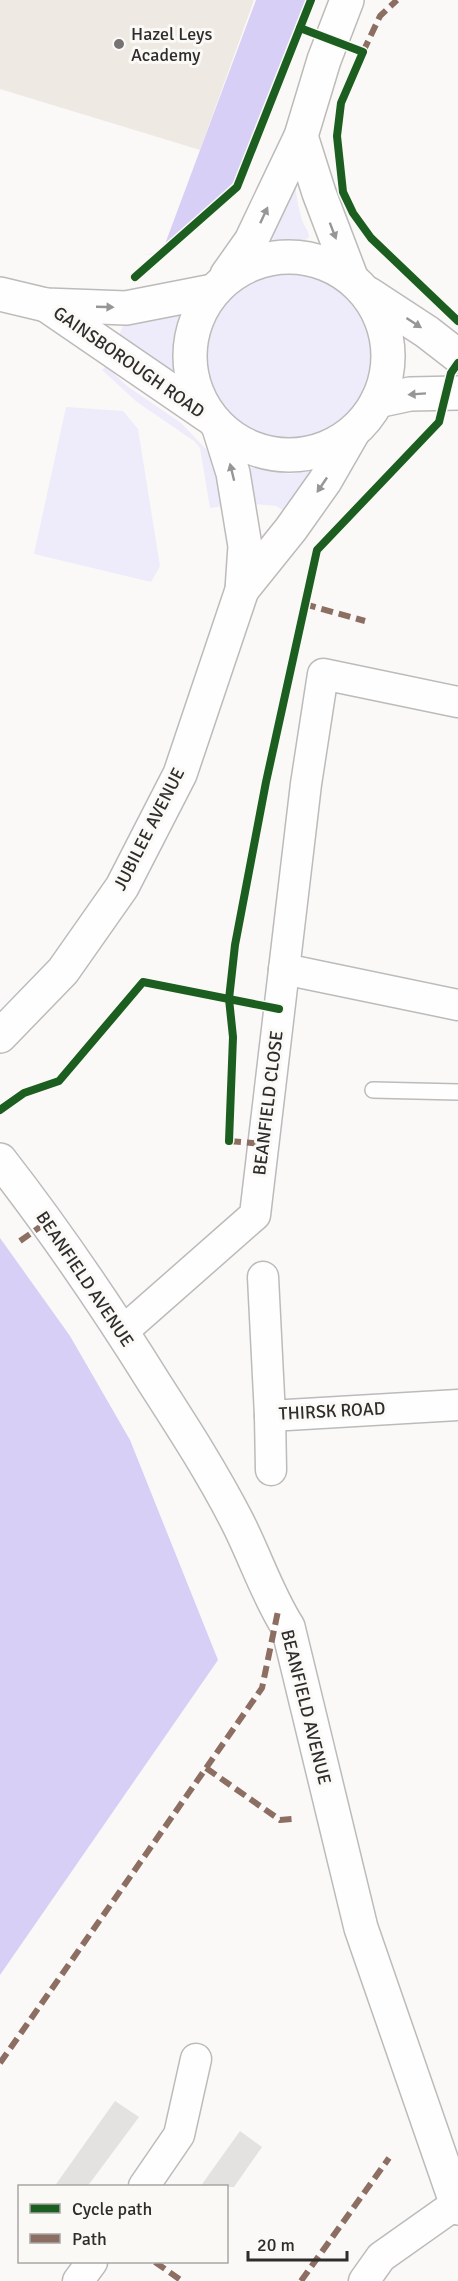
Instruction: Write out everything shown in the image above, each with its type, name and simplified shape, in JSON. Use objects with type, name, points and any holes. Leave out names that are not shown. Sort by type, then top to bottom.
[{"type":"street","points":[[301,136],[319,193],[359,285],[376,307],[387,334],[389,364],[383,390],[370,414],[352,434],[327,449],[299,455],[270,454],[243,444],[215,423],[195,388],[189,355],[195,321],[251,241],[301,136],[324,60],[347,0]]},
{"type":"street","points":[[217,287],[246,265],[275,257],[305,257],[334,266],[458,356]]},
{"type":"street","name":"GAINSBOROUGH ROAD","points":[[0,294],[46,305],[126,308],[217,287]]},
{"type":"street","name":"GAINSBOROUGH ROAD","points":[[46,305],[215,423]]},
{"type":"street","points":[[377,401],[410,394],[458,393]]},
{"type":"street","name":"JUBILEE AVENUE","points":[[0,1036],[63,971],[122,887],[180,774],[242,590],[245,546],[233,473],[215,423]]},
{"type":"street","name":"JUBILEE AVENUE","points":[[242,590],[284,539],[325,481],[352,434]]},
{"type":"street","name":"BEANFIELD CLOSE","points":[[122,1332],[255,1215],[306,784],[323,674],[458,702]]},
{"type":"street","points":[[284,969],[458,1005]]},
{"type":"street","name":"BEANFIELD AVENUE","points":[[0,1160],[47,1222],[122,1332],[182,1426],[237,1521],[288,1628],[361,1928],[457,2206]]},
{"type":"street","name":"THIRSK ROAD","points":[[263,1277],[270,1416],[458,1405]]},
{"type":"street","points":[[270,1416],[271,1470]]},
{"type":"street","points":[[145,2185],[179,2135],[196,2059]]},
{"type":"street","points":[[364,2281],[381,2257],[457,2206]]},
{"type":"street","points":[[78,2281],[91,2263]]},
{"type":"lane","points":[[373,1090],[458,1092]]},
{"type":"shaded area","name":"Hazel Leys Academy","points":[[0,0],[254,0],[200,150],[0,89]]},
{"type":"shaded area","points":[[256,0],[306,0],[234,182],[160,253],[142,255],[156,253],[165,244]]},
{"type":"shaded area","points":[[295,181],[299,210],[309,237],[304,241],[267,242]]},
{"type":"shaded area","points":[[289,272],[321,278],[348,296],[366,323],[372,355],[366,387],[348,414],[321,432],[289,438],[257,432],[230,414],[212,387],[206,355],[212,323],[230,296],[257,278]]},
{"type":"shaded area","points":[[180,315],[173,341],[173,376],[117,341],[125,320]]},
{"type":"shaded area","points":[[106,366],[127,386],[181,423],[206,449],[216,470],[224,506],[210,508],[200,448],[194,441],[137,402],[102,370]]},
{"type":"shaded area","points":[[66,407],[123,411],[138,429],[160,566],[151,582],[34,554]]},
{"type":"shaded area","points":[[249,467],[289,474],[309,471],[311,473],[287,513],[276,506],[254,504]]},
{"type":"shaded area","points":[[0,1238],[70,1336],[130,1440],[218,1660],[0,1975]]},
{"type":"building","points":[[115,2101],[139,2117],[88,2185],[55,2185]]},
{"type":"building","points":[[240,2131],[262,2147],[234,2187],[201,2185]]},
{"type":"marked path","points":[[363,52],[380,16],[397,0]]},
{"type":"marked path","points":[[304,604],[365,621]]},
{"type":"marked path","points":[[229,1141],[263,1144]]},
{"type":"marked path","points":[[20,1241],[47,1222]]},
{"type":"marked path","points":[[0,2063],[262,1688],[278,1611]]},
{"type":"marked path","points":[[206,1768],[280,1820],[293,1819]]},
{"type":"marked path","points":[[301,2281],[389,2158]]},
{"type":"marked path","points":[[156,2263],[182,2281]]},
{"type":"cycle path","points":[[135,277],[237,187],[311,0]]},
{"type":"cycle path","points":[[300,28],[363,52],[341,103],[337,136],[343,192],[353,213],[371,238],[458,321]]},
{"type":"cycle path","points":[[229,1141],[233,1037],[229,999],[235,945],[266,782],[317,550],[439,422],[451,373],[458,363]]},
{"type":"cycle path","points":[[0,1110],[24,1093],[59,1081],[143,982],[279,1009]]},
{"type":"place","name":"Hazel Leys Academy","points":[[119,44]]}]
